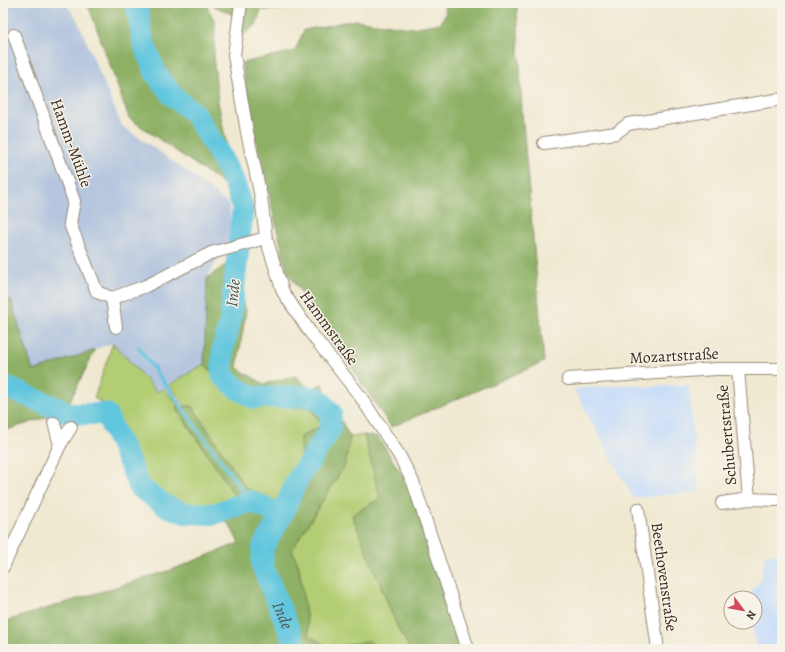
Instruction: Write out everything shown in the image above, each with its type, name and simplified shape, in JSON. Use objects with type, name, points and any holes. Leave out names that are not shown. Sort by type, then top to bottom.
[{"type":"street","name":"Hammstraße","points":[[241,3],[234,55],[247,132],[262,197],[266,238],[283,292],[310,332],[360,396],[399,455],[412,482],[468,649]]},
{"type":"street","name":"Hamm-Mühle","points":[[14,35],[74,201],[70,224],[88,274],[97,292],[112,298]]},
{"type":"street","points":[[544,143],[616,134],[628,124],[782,99]]},
{"type":"street","points":[[116,327],[112,298],[146,286],[211,253],[266,238]]},
{"type":"street","name":"Schubertstraße","points":[[738,369],[749,499]]},
{"type":"street","name":"Mozartstraße","points":[[568,379],[666,371],[782,369]]},
{"type":"street","points":[[54,423],[60,445]]},
{"type":"street","points":[[3,568],[60,445],[71,427]]},
{"type":"street","name":"Schubertstraße","points":[[722,503],[749,499],[776,500]]},
{"type":"street","name":"Beethovenstraße","points":[[638,509],[658,649]]},
{"type":"shaded area","points":[[3,3],[65,3],[77,19],[122,126],[181,167],[228,204],[233,232],[207,278],[204,364],[157,392],[113,343],[33,371],[11,300],[3,300]]},
{"type":"shaded area","points":[[638,384],[638,387],[689,385],[699,492],[633,498],[574,389]]},
{"type":"shaded area","points":[[782,553],[782,649],[757,649],[753,630],[763,630],[763,590],[752,590],[758,584],[761,577],[765,555]]},
{"type":"green space","points":[[85,3],[205,3],[215,21],[214,62],[218,101],[236,193],[129,118],[90,10]]},
{"type":"green space","points":[[212,3],[236,3],[235,16],[214,6]]},
{"type":"green space","points":[[247,3],[313,3],[287,9],[261,10],[256,25],[241,36]]},
{"type":"green space","points":[[443,3],[517,3],[522,112],[544,362],[391,427],[287,271],[253,128],[242,63],[295,51],[304,30],[355,20],[411,28],[441,23],[446,13]]},
{"type":"green space","points":[[242,253],[241,299],[246,310],[237,368],[264,384],[296,376],[311,390],[322,384],[350,437],[345,465],[292,550],[299,567],[309,636],[330,648],[369,641],[380,649],[3,649],[3,622],[171,570],[239,543],[229,524],[217,518],[218,505],[236,497],[176,407],[192,406],[246,488],[281,503],[301,458],[300,437],[322,425],[311,408],[269,405],[233,392],[204,364],[207,278]]},
{"type":"green space","points":[[3,300],[11,300],[33,371],[95,350],[59,423],[48,417],[3,431]]},
{"type":"green space","points":[[113,343],[157,392],[164,388],[179,407],[176,408],[236,497],[218,505],[218,511],[196,510],[169,503],[142,485],[110,408],[94,398]]},
{"type":"green space","points":[[204,364],[233,392],[268,405],[311,408],[322,425],[300,437],[301,458],[280,504],[246,488],[192,406],[185,406],[169,385]]},
{"type":"green space","points":[[364,435],[380,498],[352,515],[397,626],[410,649],[380,649],[369,641],[330,648],[309,636],[299,567],[292,550],[345,465],[350,437]]},
{"type":"green space","points":[[364,435],[378,437],[407,483],[426,535],[461,649],[410,649],[397,626],[352,515],[380,498]]},
{"type":"waterway","name":"Inde","points":[[134,3],[137,7],[143,41],[156,74],[172,95],[195,114],[234,182],[243,208],[230,322],[223,348],[222,375],[238,389],[254,398],[300,396],[318,398],[331,413],[330,430],[296,482],[282,515],[263,547],[262,565],[297,649]]},
{"type":"waterway","points":[[138,347],[250,501]]},
{"type":"waterway","name":"Inde","points":[[3,386],[71,414],[106,414],[139,487],[166,506],[185,513],[214,514],[250,501],[282,515]]}]
